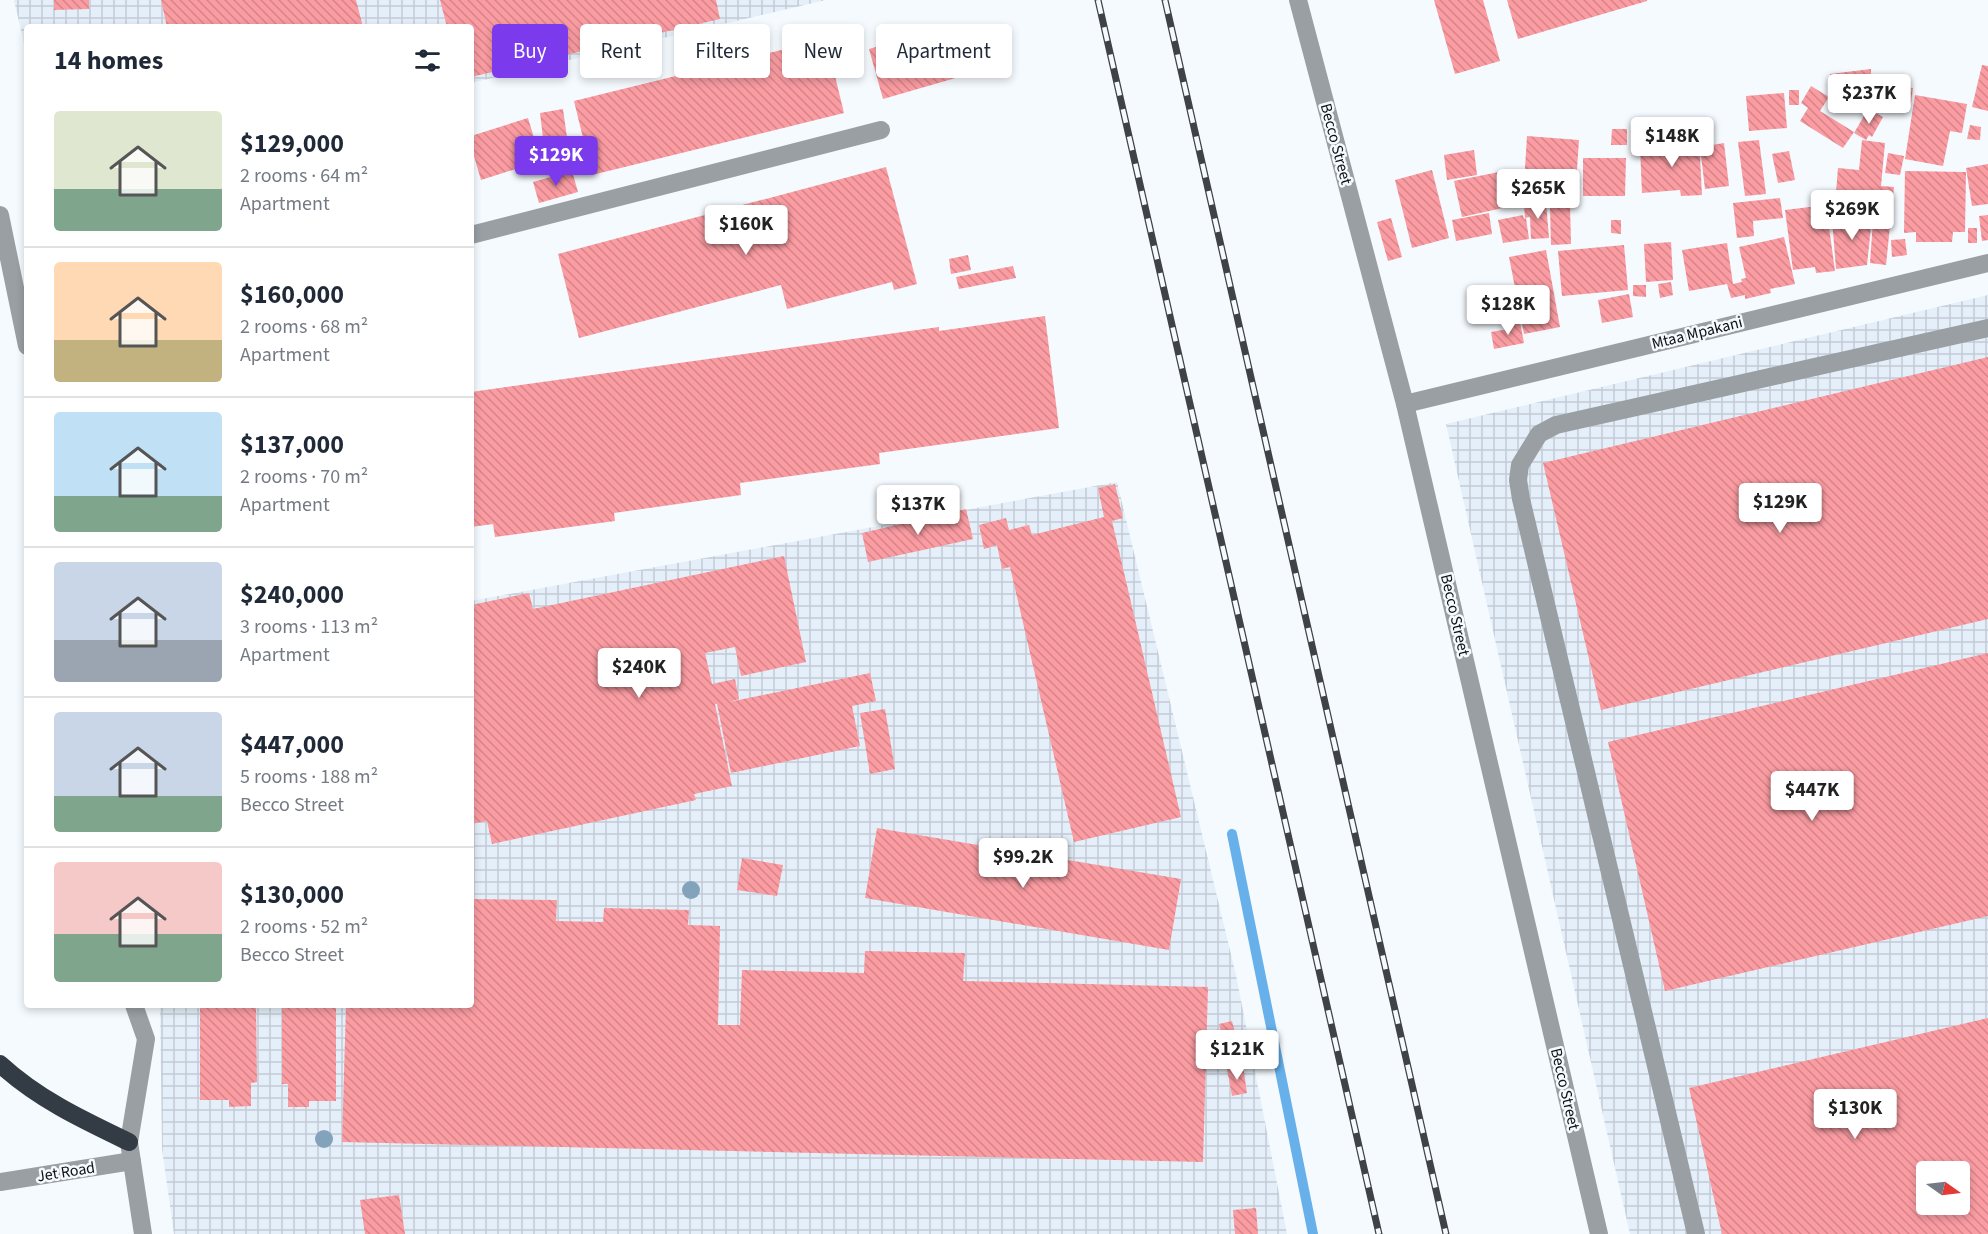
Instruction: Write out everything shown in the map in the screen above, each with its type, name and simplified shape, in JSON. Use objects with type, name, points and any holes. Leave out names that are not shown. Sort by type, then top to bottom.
[{"type":"highway","points":[[0,1064],[34,1093],[129,1142]]},
{"type":"street","name":"Becco Street","points":[[1298,0],[1405,404],[1599,1234]]},
{"type":"street","points":[[474,234],[881,130]]},
{"type":"street","points":[[0,215],[24,331]]},
{"type":"street","name":"Mtaa Mpakani","points":[[1405,404],[1988,263]]},
{"type":"street","points":[[1696,1234],[1521,499],[1518,480],[1520,465],[1539,434],[1556,424],[1988,328]]},
{"type":"street","points":[[135,1008],[146,1039],[129,1142],[143,1234]]},
{"type":"street","name":"Jet Road","points":[[0,1182],[132,1161]]},
{"type":"shaded area","points":[[14,0],[826,0],[723,24],[674,24],[674,36],[662,38],[662,24],[580,24],[580,58],[568,60],[568,24],[492,24],[492,78],[474,82],[474,24],[24,24],[24,43]]},
{"type":"shaded area","points":[[1988,295],[1988,1234],[1630,1234],[1446,424]]},
{"type":"shaded area","points":[[1117,482],[1236,975],[1287,1234],[174,1234],[162,1149],[160,1008],[474,1008],[474,600]]},
{"type":"building","points":[[54,0],[89,0],[89,9],[54,10]]},
{"type":"building","points":[[161,0],[356,0],[362,24],[166,24]]},
{"type":"building","points":[[440,0],[716,0],[720,19],[699,24],[674,24],[674,30],[662,33],[662,24],[580,24],[580,52],[568,54],[568,24],[492,24],[492,72],[474,76],[474,24],[446,24]]},
{"type":"building","points":[[1434,0],[1483,0],[1500,61],[1455,74]]},
{"type":"building","points":[[1507,0],[1647,0],[1647,1],[1518,39]]},
{"type":"building","points":[[876,47],[876,74],[869,49]]},
{"type":"building","points":[[782,50],[782,78],[835,78],[844,113],[592,175],[574,101],[674,76],[770,78],[770,53]]},
{"type":"building","points":[[1982,65],[1988,66],[1988,111],[1972,107]]},
{"type":"building","points":[[1871,69],[1871,76],[1898,79],[1897,86],[1913,88],[1911,103],[1895,101],[1895,109],[1843,104],[1836,97],[1831,97],[1830,74]]},
{"type":"building","points":[[877,78],[956,78],[883,99]]},
{"type":"building","points":[[1811,86],[1829,97],[1820,111],[1854,132],[1843,148],[1800,121],[1808,108],[1801,103]]},
{"type":"building","points":[[1789,90],[1799,90],[1799,105],[1789,105]]},
{"type":"building","points":[[1784,93],[1787,128],[1749,131],[1746,96]]},
{"type":"building","points":[[1915,95],[1967,104],[1962,133],[1950,131],[1943,166],[1905,159]]},
{"type":"building","points":[[563,109],[570,159],[546,163],[540,113]]},
{"type":"building","points":[[1868,109],[1883,117],[1872,137],[1869,135],[1866,140],[1854,133]]},
{"type":"building","points":[[528,118],[541,161],[481,180],[474,156],[474,135]]},
{"type":"building","points":[[1970,125],[1981,127],[1980,140],[1967,139]]},
{"type":"building","points":[[1612,129],[1627,129],[1627,145],[1611,145]]},
{"type":"building","points":[[1527,136],[1579,140],[1575,198],[1546,196],[1546,202],[1523,200]]},
{"type":"building","points":[[1679,137],[1699,137],[1702,195],[1681,196],[1680,190],[1642,193],[1640,147],[1679,145]]},
{"type":"building","points":[[1759,140],[1766,194],[1745,196],[1738,142]]},
{"type":"building","points":[[1862,140],[1885,143],[1881,186],[1894,187],[1886,265],[1870,263],[1874,207],[1835,204],[1838,168],[1859,170]]},
{"type":"building","points":[[1724,143],[1729,186],[1705,189],[1700,147]]},
{"type":"building","points":[[1474,150],[1477,175],[1447,180],[1444,155]]},
{"type":"building","points":[[1789,151],[1795,180],[1778,183],[1772,154]]},
{"type":"building","points":[[1888,153],[1904,156],[1900,175],[1885,173]]},
{"type":"building","points":[[1583,158],[1626,158],[1625,196],[1583,196]]},
{"type":"building","points":[[1988,164],[1988,204],[1972,206],[1966,168]]},
{"type":"building","points":[[886,167],[917,284],[894,290],[892,282],[787,309],[781,285],[579,338],[558,254]]},
{"type":"building","points":[[1514,169],[1521,204],[1462,217],[1454,181]]},
{"type":"building","points":[[1432,170],[1449,238],[1412,248],[1395,180]]},
{"type":"building","points":[[572,171],[578,192],[539,203],[533,182]]},
{"type":"building","points":[[1905,171],[1966,172],[1965,232],[1953,232],[1952,242],[1916,242],[1916,232],[1904,233]]},
{"type":"building","points":[[1780,198],[1783,218],[1753,221],[1754,236],[1737,238],[1733,203]]},
{"type":"building","points":[[1546,202],[1549,238],[1531,239],[1530,217],[1525,218],[1524,204]]},
{"type":"building","points":[[1826,205],[1835,271],[1816,273],[1815,267],[1793,270],[1785,210]]},
{"type":"building","points":[[1570,206],[1571,244],[1551,245],[1550,207]]},
{"type":"building","points":[[1489,213],[1492,234],[1456,241],[1452,220]]},
{"type":"building","points":[[1523,215],[1524,219],[1526,218],[1529,239],[1503,243],[1498,220]]},
{"type":"building","points":[[1988,215],[1988,240],[1982,241],[1979,216]]},
{"type":"building","points":[[1872,217],[1867,265],[1836,269],[1832,219]]},
{"type":"building","points":[[1391,218],[1402,257],[1388,261],[1377,222]]},
{"type":"building","points":[[1611,220],[1621,220],[1621,234],[1611,233]]},
{"type":"building","points":[[1968,228],[1977,228],[1977,243],[1968,243]]},
{"type":"building","points":[[1784,237],[1795,284],[1770,289],[1771,293],[1745,299],[1745,295],[1731,298],[1727,284],[1689,291],[1682,250],[1727,243],[1733,284],[1742,282],[1741,279],[1746,278],[1739,247]]},
{"type":"building","points":[[1905,239],[1907,255],[1892,257],[1891,240]]},
{"type":"building","points":[[1671,242],[1673,280],[1646,282],[1644,244]]},
{"type":"building","points":[[1624,245],[1628,290],[1562,296],[1558,251]]},
{"type":"building","points":[[1546,250],[1560,327],[1524,334],[1509,257]]},
{"type":"building","points":[[968,255],[971,270],[951,274],[949,259]]},
{"type":"building","points":[[1013,266],[1016,278],[959,289],[956,277]]},
{"type":"building","points":[[1671,282],[1673,295],[1660,298],[1658,284]]},
{"type":"building","points":[[1633,285],[1646,285],[1646,297],[1633,296]]},
{"type":"building","points":[[1629,294],[1633,317],[1602,323],[1598,300]]},
{"type":"building","points":[[1045,316],[1059,428],[879,453],[880,464],[740,483],[741,495],[614,513],[615,521],[495,537],[493,524],[474,527],[474,392],[939,327],[939,331]]},
{"type":"building","points":[[1520,322],[1524,343],[1494,349],[1491,332],[1508,329],[1507,325]]},
{"type":"building","points":[[1988,357],[1988,619],[1601,710],[1543,463]]},
{"type":"building","points":[[1115,484],[1123,518],[1112,521],[1181,817],[1074,842],[1010,567],[1002,569],[997,545],[984,549],[979,525],[1006,518],[1009,530],[1029,525],[1032,535],[1104,517],[1098,488]]},
{"type":"building","points":[[966,509],[973,539],[868,562],[862,533]]},
{"type":"building","points":[[784,556],[806,662],[741,676],[735,647],[705,653],[712,684],[735,679],[739,699],[729,702],[870,673],[876,701],[852,706],[860,746],[731,773],[717,704],[715,704],[732,786],[694,794],[696,800],[492,844],[487,821],[474,823],[474,604],[529,593],[533,609]]},
{"type":"building","points":[[1988,653],[1988,916],[1665,991],[1608,742]]},
{"type":"building","points":[[885,709],[895,769],[870,774],[860,713]]},
{"type":"building","points":[[877,828],[1181,879],[1169,950],[865,898]]},
{"type":"building","points":[[742,858],[783,865],[777,896],[737,890]]},
{"type":"building","points":[[474,899],[557,900],[556,921],[603,922],[604,908],[689,910],[688,925],[720,926],[718,1025],[740,1025],[742,970],[864,973],[865,951],[965,953],[963,981],[1208,987],[1203,1162],[342,1142],[346,1008],[474,1008]]},
{"type":"building","points":[[200,1008],[256,1008],[257,1082],[251,1083],[251,1106],[229,1107],[229,1100],[200,1100]]},
{"type":"building","points":[[282,1008],[336,1008],[336,1101],[309,1101],[309,1107],[288,1107],[288,1084],[282,1084]]},
{"type":"building","points":[[1988,1018],[1988,1234],[1722,1234],[1689,1088]]},
{"type":"building","points":[[1232,1021],[1240,1052],[1227,1055],[1219,1024]]},
{"type":"building","points":[[1243,1066],[1247,1093],[1232,1096],[1227,1069]]},
{"type":"building","points":[[399,1195],[405,1234],[365,1234],[360,1200]]},
{"type":"building","points":[[1256,1208],[1258,1234],[1235,1234],[1233,1210]]},
{"type":"waterway","points":[[1232,834],[1313,1234]]},
{"type":"railway","points":[[1098,0],[1379,1234]]},
{"type":"railway","points":[[1165,0],[1446,1234]]}]
